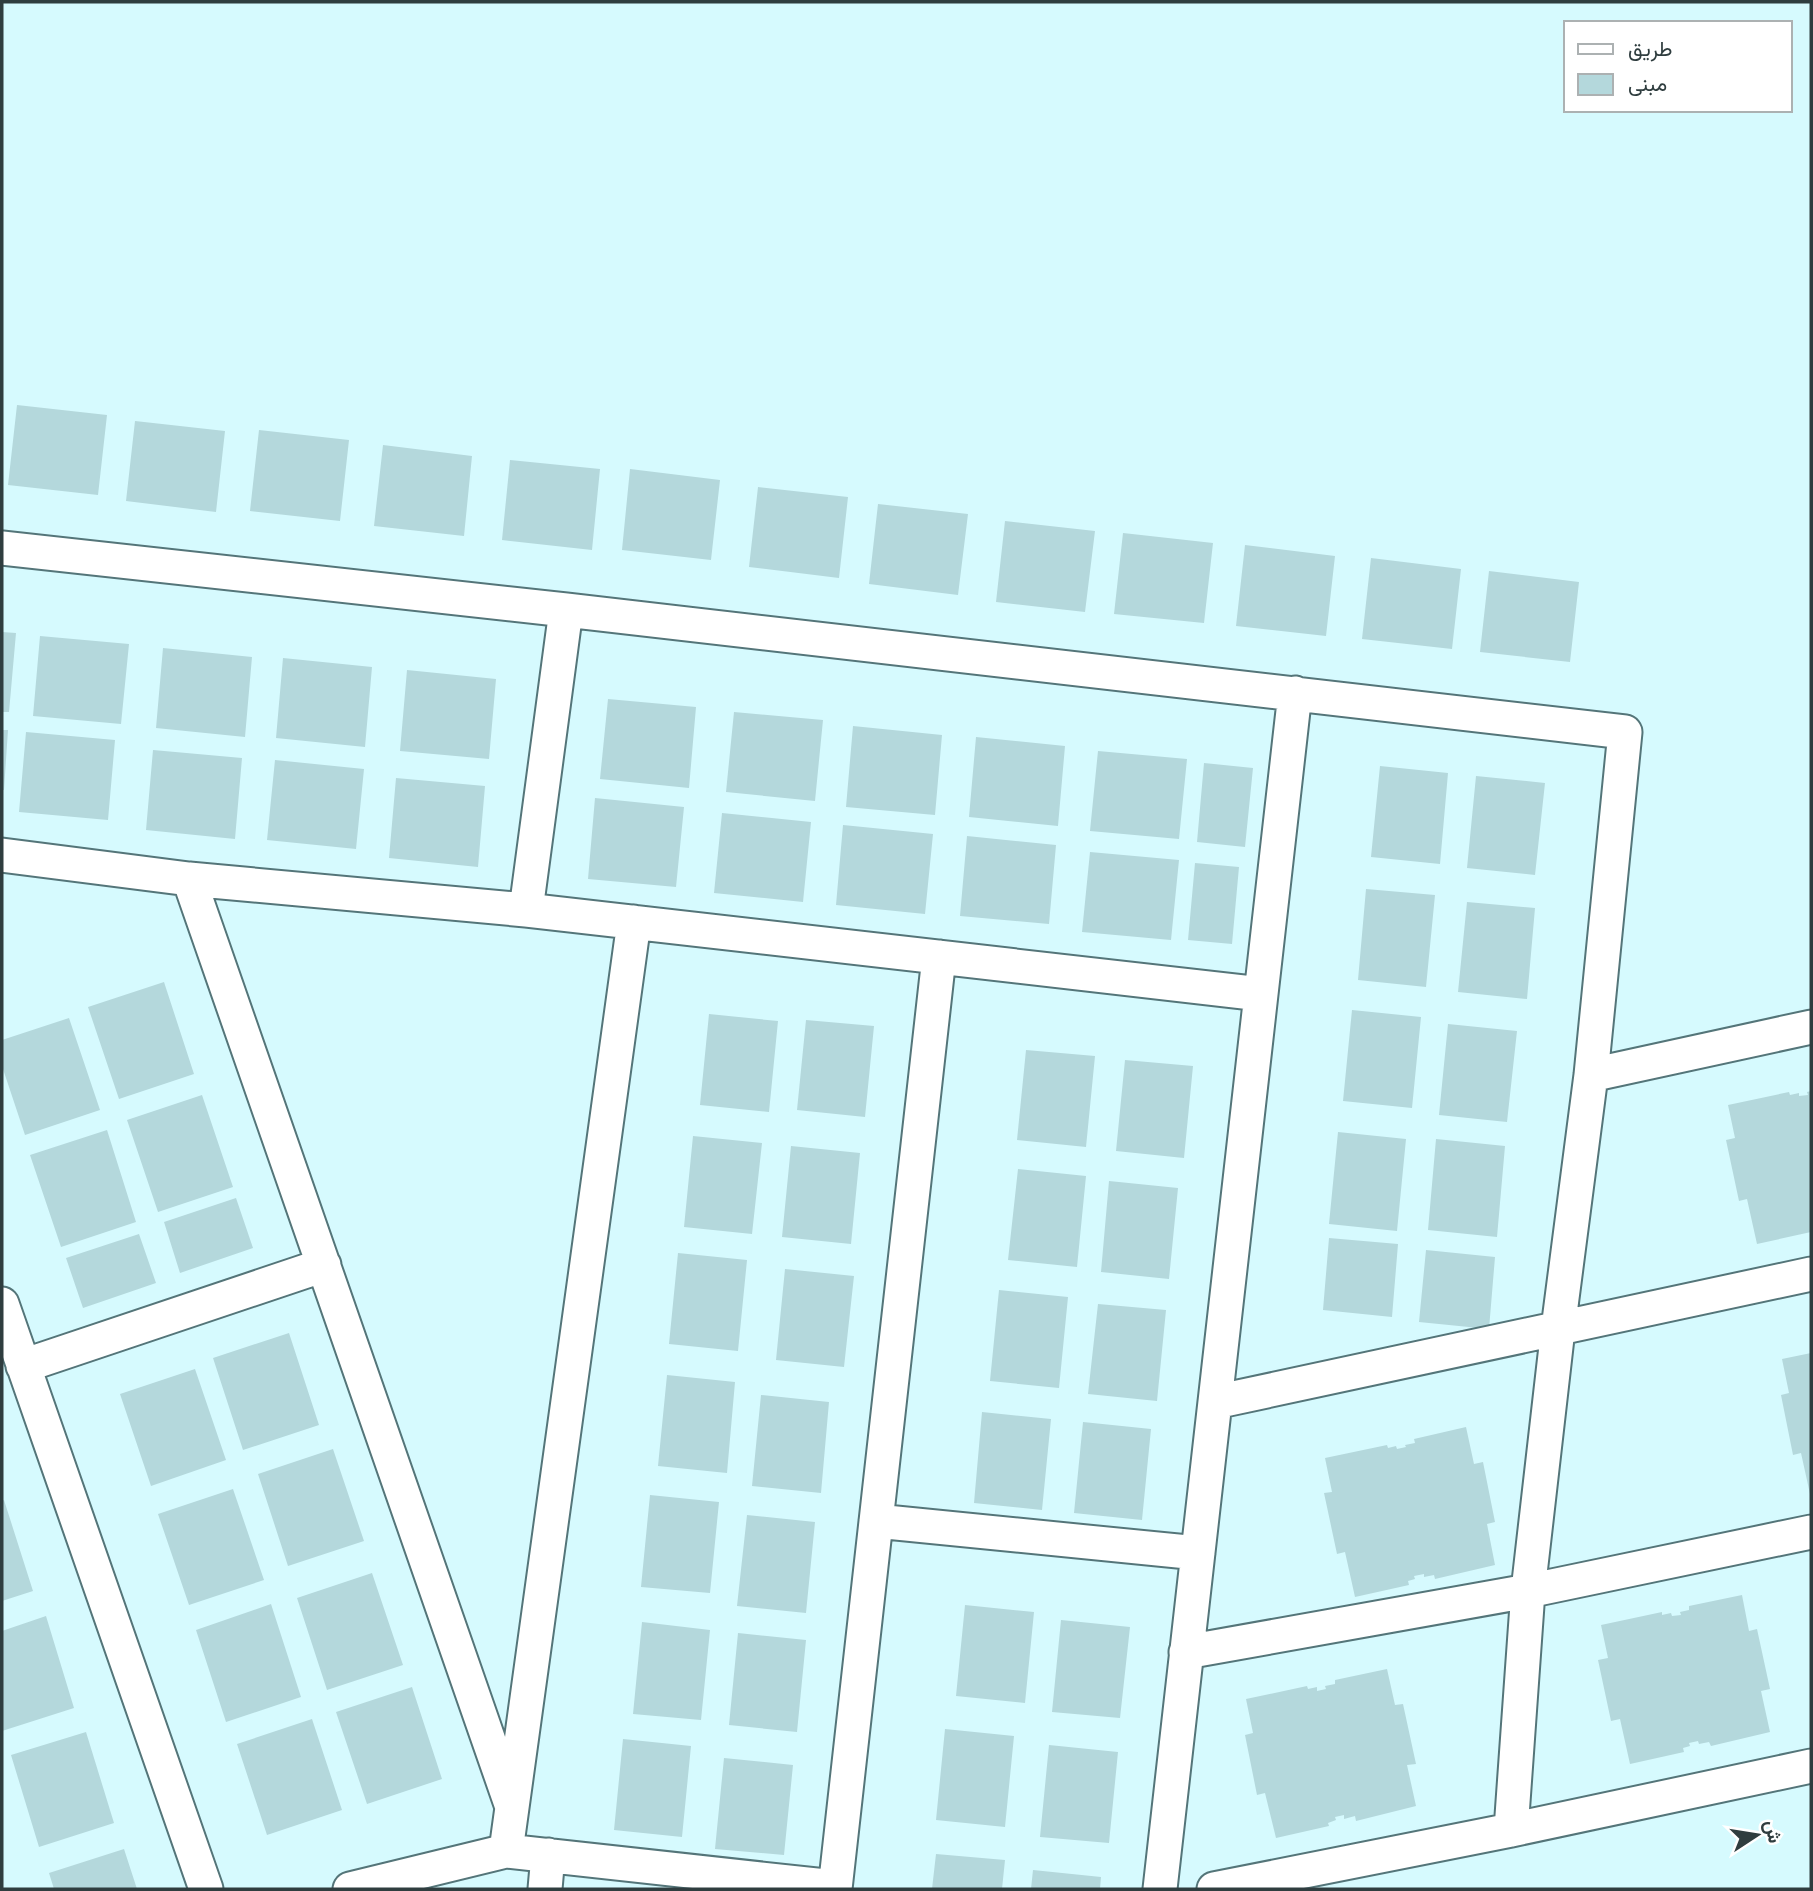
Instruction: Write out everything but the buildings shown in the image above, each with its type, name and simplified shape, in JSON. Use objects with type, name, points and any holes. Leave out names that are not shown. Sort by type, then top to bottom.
[{"type":"street","points":[[2,548],[1625,732],[1591,1075],[1528,1591],[1511,1830]]},
{"type":"street","points":[[526,910],[566,610]]},
{"type":"street","points":[[1160,1889],[1295,693]]},
{"type":"street","points":[[2,855],[189,879],[526,910],[1261,994]]},
{"type":"street","points":[[189,879],[512,1807]]},
{"type":"street","points":[[506,1851],[634,922]]},
{"type":"street","points":[[350,1889],[506,1851],[835,1888],[939,957]]},
{"type":"street","points":[[1591,1075],[1811,1027]]},
{"type":"street","points":[[23,1366],[324,1265]]},
{"type":"street","points":[[1215,1402],[1811,1275]]},
{"type":"street","points":[[2,1304],[206,1889]]},
{"type":"street","points":[[876,1521],[1198,1553]]},
{"type":"street","points":[[1186,1652],[1528,1591],[1811,1532]]},
{"type":"street","points":[[1214,1889],[1511,1830],[1811,1766]]},
{"type":"street","points":[[544,1889],[548,1855]]}]
